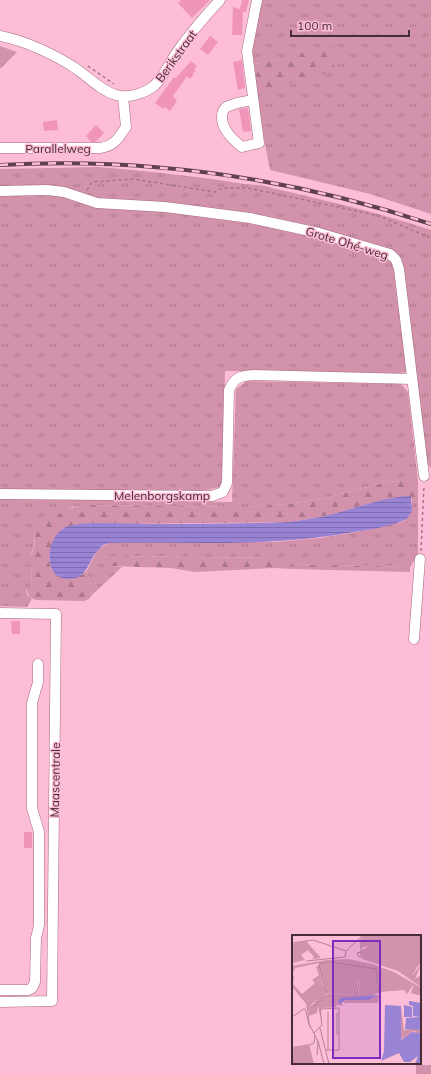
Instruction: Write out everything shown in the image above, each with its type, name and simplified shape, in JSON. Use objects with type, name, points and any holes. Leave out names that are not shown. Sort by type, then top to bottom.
[{"type":"street","name":"Berikstraat","points":[[124,97],[146,92],[156,84],[178,51],[220,0]]},
{"type":"street","points":[[254,100],[236,103],[226,107],[222,115],[224,125],[231,138],[242,147],[259,144],[254,100],[247,51],[257,0]]},
{"type":"street","points":[[0,36],[49,53],[65,62],[107,91],[116,96],[124,97]]},
{"type":"street","name":"Parallelweg","points":[[0,148],[100,148],[110,146],[126,127],[124,97]]},
{"type":"street","name":"Grote Ohé-weg","points":[[0,191],[47,190],[64,192],[97,203],[165,207],[250,218],[318,233],[390,254],[396,260],[399,270],[424,476]]},
{"type":"street","name":"Melenborgskamp","points":[[0,494],[212,496],[223,492],[227,484],[229,390],[233,382],[241,376],[254,375],[412,379]]},
{"type":"street","points":[[414,639],[420,559]]},
{"type":"street","name":"Maascentrale","points":[[0,613],[56,614],[52,1001],[0,1002]]},
{"type":"street","points":[[0,990],[28,990],[34,985],[35,982],[36,938],[39,925],[39,832],[32,808],[32,702],[38,682],[38,664]]},
{"type":"path","points":[[85,63],[118,87]]},
{"type":"path","points":[[82,198],[92,182],[133,179],[215,192],[222,188],[248,188],[379,216],[431,238]]},
{"type":"path","points":[[420,559],[424,504],[424,476]]},
{"type":"green space","points":[[259,0],[431,0],[431,214],[370,194],[270,170],[255,92],[334,47],[251,65],[250,38]]},
{"type":"green space","points":[[0,46],[17,52],[0,69]]},
{"type":"green space","points":[[334,46],[334,71],[255,92],[251,65]]},
{"type":"green space","points":[[99,167],[260,185],[368,211],[431,230],[431,468],[426,462],[415,371],[399,373],[225,371],[223,481],[220,487],[202,491],[0,490],[0,169]]},
{"type":"green space","points":[[247,381],[401,384],[408,392],[418,481],[386,482],[322,499],[287,504],[244,507],[84,505],[72,507],[34,531],[34,548],[26,562],[32,562],[31,588],[26,588],[27,595],[32,599],[27,607],[0,606],[0,498],[232,502],[236,389]]},
{"type":"green space","points":[[418,481],[418,498],[377,501],[334,514],[310,519],[288,522],[120,524],[80,525],[68,527],[62,529],[50,550],[49,559],[51,569],[72,579],[83,574],[87,570],[92,595],[89,599],[84,601],[37,600],[31,598],[26,588],[31,588],[32,562],[26,562],[26,558],[30,556],[34,550],[34,531],[58,515],[77,506],[244,507],[287,504],[322,499],[386,482]]},
{"type":"green space","points":[[412,498],[418,498],[418,554],[410,567],[292,564],[292,569],[274,568],[274,558],[114,556],[107,566],[122,567],[92,595],[87,570],[98,549],[109,543],[277,542],[320,538],[362,531],[401,522],[407,519],[412,511]]},
{"type":"green space","points":[[109,556],[274,558],[274,568],[195,572],[171,568],[107,566],[107,558]]},
{"type":"green space","points":[[292,564],[410,567],[410,572],[292,569]]},
{"type":"green space","points":[[416,1065],[431,1065],[431,1074],[416,1074]]},
{"type":"shaded area","points":[[408,496],[411,497],[412,511],[407,519],[371,529],[318,537],[259,542],[109,543],[103,545],[95,553],[87,568],[80,576],[69,579],[60,577],[54,572],[50,564],[51,545],[55,537],[61,530],[77,524],[288,522],[322,517],[380,501]]},
{"type":"building","points":[[181,0],[210,0],[192,18],[178,3]]},
{"type":"building","points":[[242,0],[249,0],[246,12],[243,12],[242,35],[232,35],[233,7],[240,9]]},
{"type":"building","points":[[210,36],[218,42],[208,55],[200,49]]},
{"type":"building","points":[[242,60],[245,88],[238,90],[233,62]]},
{"type":"building","points":[[191,61],[197,66],[194,69],[196,71],[190,79],[187,76],[173,96],[177,101],[170,111],[165,107],[163,109],[155,103],[174,77],[176,78]]},
{"type":"building","points":[[248,108],[251,131],[243,132],[239,109]]},
{"type":"building","points":[[57,120],[58,130],[44,131],[43,122]]},
{"type":"building","points":[[96,125],[104,133],[95,142],[91,142],[86,136]]},
{"type":"building","points":[[11,621],[20,621],[20,634],[12,634]]},
{"type":"building","points":[[24,832],[32,832],[32,848],[24,848]]},
{"type":"railway","points":[[0,165],[55,163],[109,164],[218,174],[326,194],[431,224]]}]
